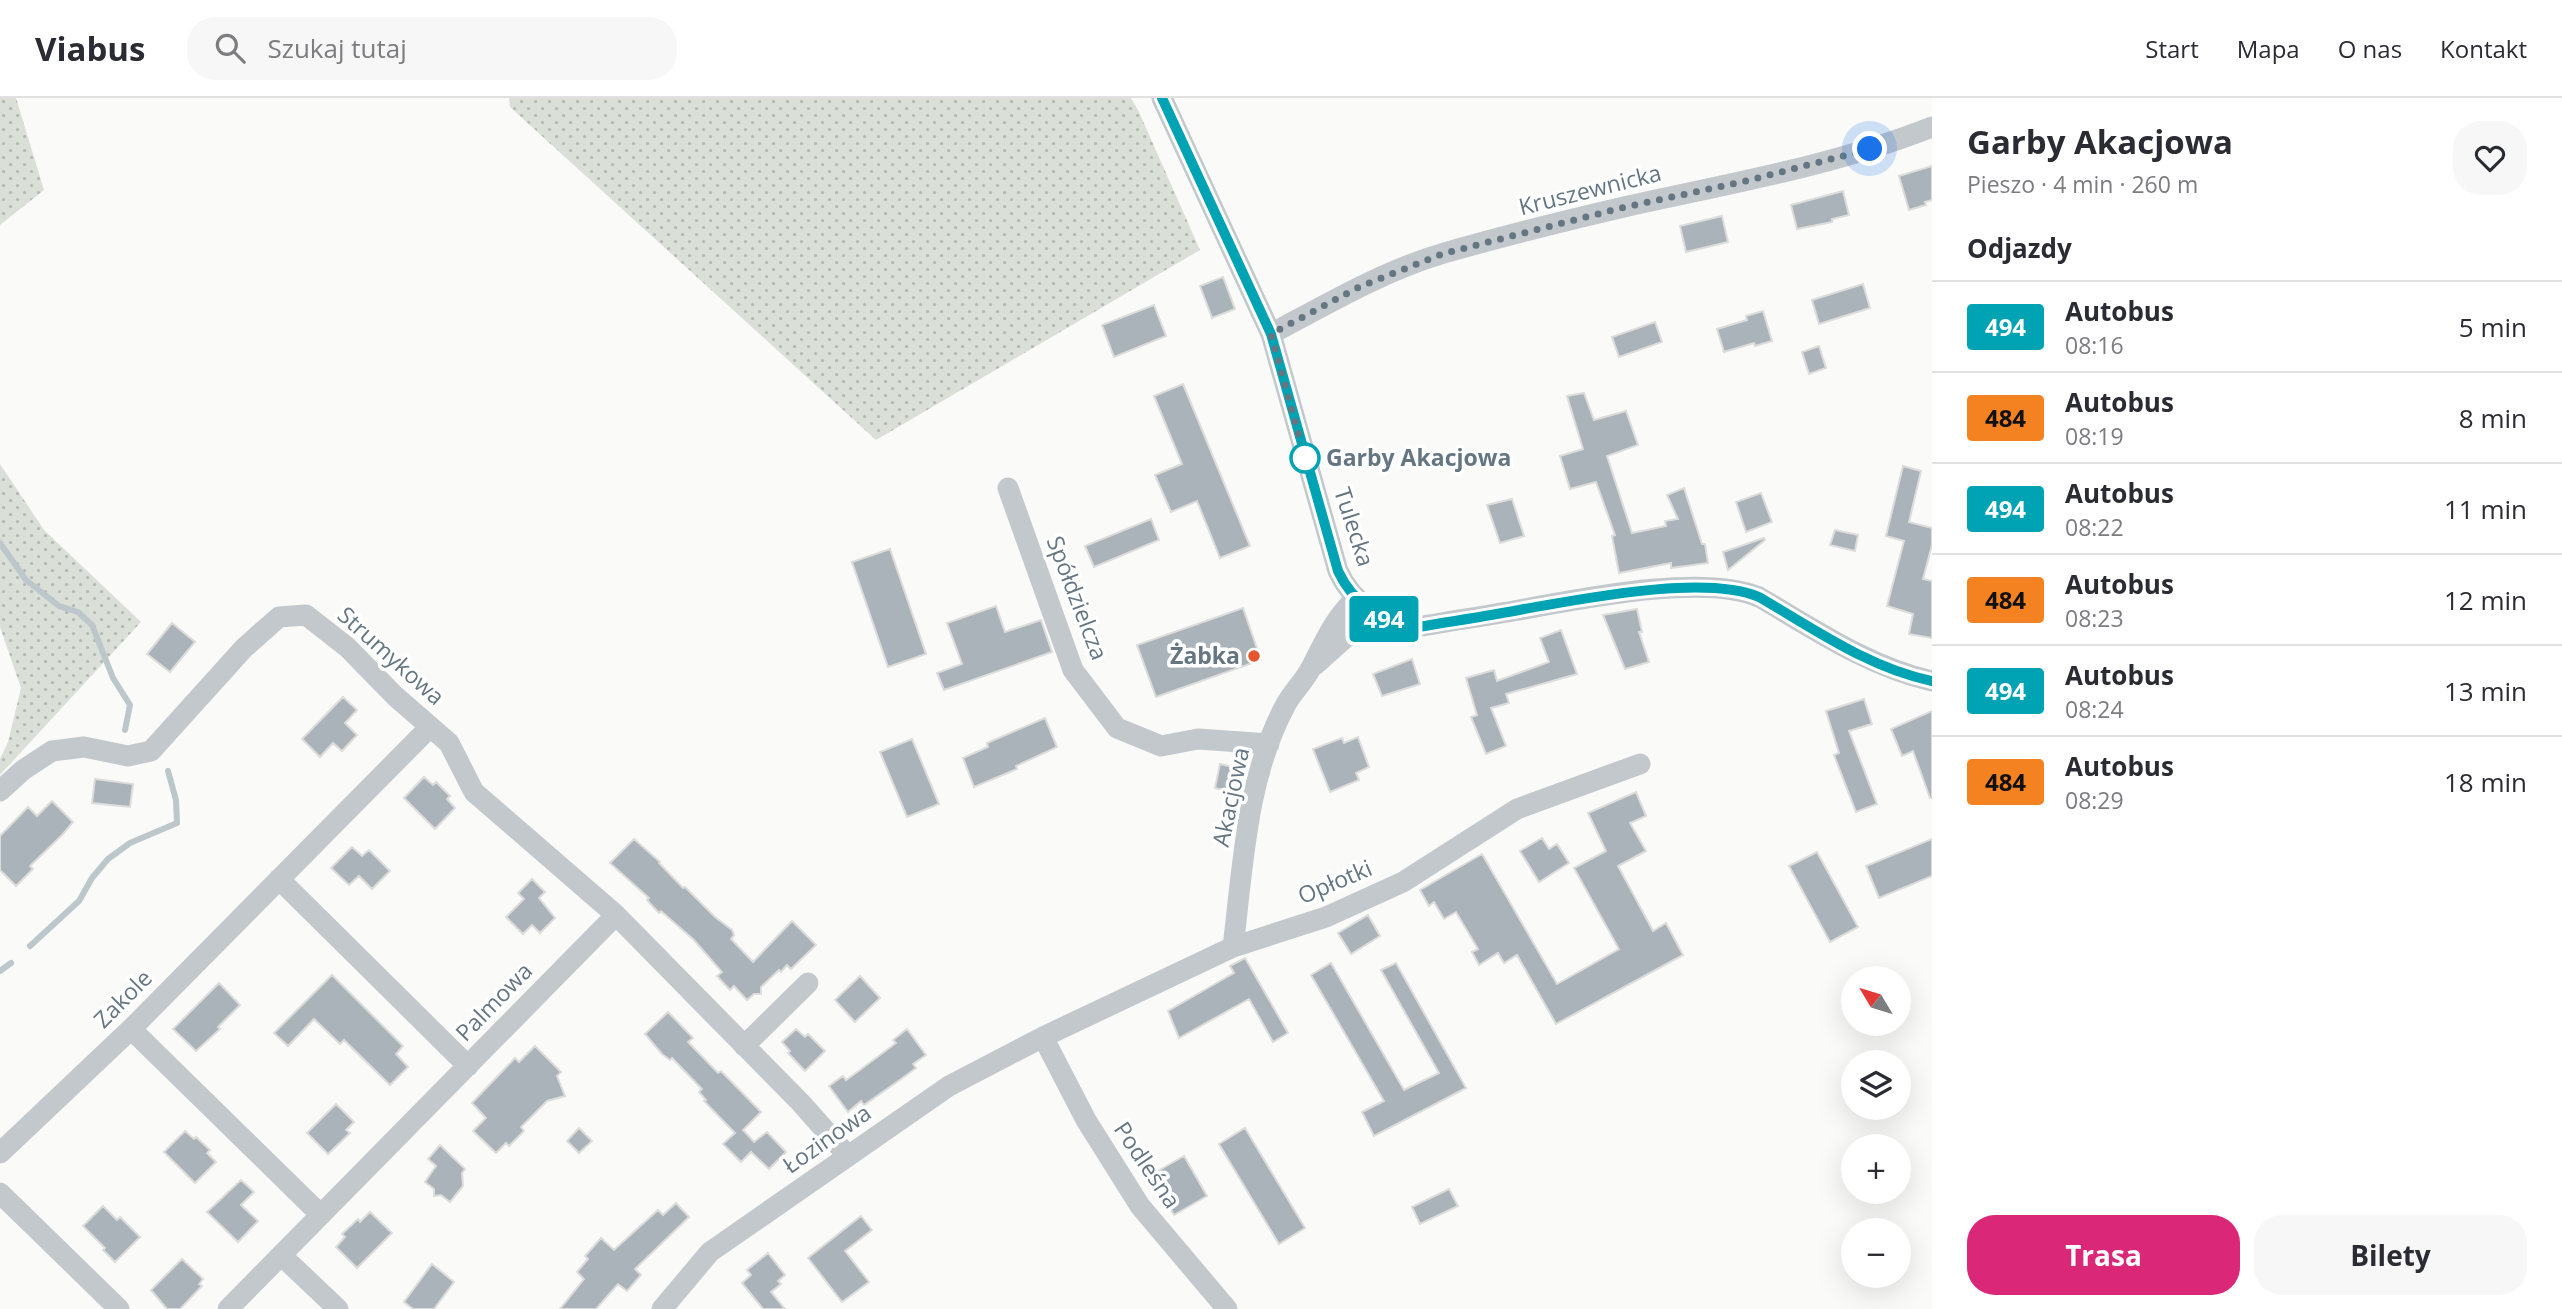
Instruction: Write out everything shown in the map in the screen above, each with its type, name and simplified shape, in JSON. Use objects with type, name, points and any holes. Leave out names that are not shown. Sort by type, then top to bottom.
[{"type":"street","name":"Tulecka","points":[[1162,98],[1271,334],[1338,571],[1355,599],[1373,613],[1401,625],[1418,627],[1637,592],[1744,590],[1864,657],[1887,668],[1932,681]]},
{"type":"street","name":"Kruszewnicka","points":[[1271,334],[1359,287],[1442,254],[1621,208],[1798,167],[1890,143],[1932,127]]},
{"type":"street","name":"Spółdzielcza","points":[[1008,488],[1073,670],[1117,728],[1161,746],[1198,739],[1269,744]]},
{"type":"street","name":"Akacjowa","points":[[1233,947],[1250,811],[1257,778],[1284,707],[1311,668],[1327,633],[1340,613],[1355,599]]},
{"type":"street","name":"Akacjowa","points":[[1311,668],[1373,613]]},
{"type":"street","name":"Strumykowa","points":[[0,791],[23,770],[52,751],[84,747],[128,756],[150,751],[244,648],[279,617],[306,615],[347,647],[395,696],[449,743],[474,792],[616,915]]},
{"type":"street","name":"Zakole","points":[[0,1153],[131,1029],[430,727]]},
{"type":"street","name":"Opłotki","points":[[1043,1037],[1233,947],[1326,917],[1403,882],[1517,809],[1640,764]]},
{"type":"street","points":[[279,879],[468,1066]]},
{"type":"street","points":[[616,915],[801,1103],[848,1156]]},
{"type":"street","name":"Palmowa","points":[[228,1309],[616,915]]},
{"type":"street","points":[[744,1046],[808,983]]},
{"type":"street","points":[[131,1029],[321,1215]]},
{"type":"street","name":"Łozinowa","points":[[662,1309],[710,1252],[949,1086],[1043,1037]]},
{"type":"street","name":"Podleśna","points":[[1043,1037],[1086,1120],[1140,1206],[1227,1309]]},
{"type":"street","points":[[0,1193],[119,1309]]},
{"type":"street","points":[[281,1255],[338,1309]]},
{"type":"shaded area","points":[[0,98],[16,98],[44,190],[0,225]]},
{"type":"shaded area","points":[[509,98],[1131,98],[1200,250],[876,440],[510,107]]},
{"type":"shaded area","points":[[0,464],[44,530],[141,622],[0,775],[0,759],[8,742],[21,688],[0,627]]},
{"type":"building","points":[[1932,166],[1932,200],[1925,202],[1926,205],[1909,210],[1899,176]]},
{"type":"building","points":[[1843,191],[1849,215],[1832,219],[1832,222],[1797,229],[1791,205]]},
{"type":"building","points":[[1722,216],[1728,242],[1686,252],[1680,226]]},
{"type":"building","points":[[1223,277],[1235,309],[1212,318],[1200,286]]},
{"type":"building","points":[[1863,284],[1870,308],[1819,324],[1812,300]]},
{"type":"building","points":[[1154,305],[1166,336],[1114,357],[1102,325]]},
{"type":"building","points":[[1763,311],[1772,341],[1724,352],[1717,329],[1747,320],[1746,316]]},
{"type":"building","points":[[1655,322],[1662,342],[1619,357],[1612,337]]},
{"type":"building","points":[[1819,346],[1826,368],[1809,374],[1802,352]]},
{"type":"building","points":[[1183,384],[1250,546],[1220,558],[1197,501],[1171,512],[1155,475],[1182,464],[1154,396]]},
{"type":"building","points":[[1584,393],[1594,420],[1626,411],[1638,445],[1607,456],[1632,533],[1666,526],[1665,521],[1678,519],[1667,495],[1684,488],[1702,544],[1705,544],[1708,563],[1671,568],[1671,563],[1619,573],[1612,536],[1615,535],[1596,482],[1570,489],[1560,456],[1583,449],[1567,396]]},
{"type":"building","points":[[1903,466],[1921,471],[1909,522],[1932,528],[1932,545],[1923,579],[1932,581],[1932,638],[1909,634],[1913,614],[1887,606],[1904,541],[1886,536]]},
{"type":"building","points":[[1761,493],[1772,522],[1746,532],[1736,502]]},
{"type":"building","points":[[1512,499],[1524,536],[1500,543],[1487,505]]},
{"type":"building","points":[[1151,519],[1159,540],[1094,567],[1085,546]]},
{"type":"building","points":[[1835,530],[1858,535],[1855,551],[1830,545]]},
{"type":"building","points":[[1764,538],[1765,540],[1728,570],[1723,552]]},
{"type":"building","points":[[890,549],[926,654],[888,667],[852,562]]},
{"type":"building","points":[[996,606],[1005,632],[1041,620],[1052,652],[944,690],[937,673],[962,664],[947,623]]},
{"type":"building","points":[[1243,608],[1261,660],[1156,697],[1137,645]]},
{"type":"building","points":[[1637,609],[1642,632],[1639,632],[1649,662],[1625,669],[1603,615]]},
{"type":"building","points":[[172,623],[195,642],[170,672],[147,654]]},
{"type":"building","points":[[1561,630],[1577,674],[1506,694],[1509,703],[1491,708],[1506,746],[1486,754],[1471,717],[1477,715],[1466,678],[1494,670],[1497,681],[1549,662],[1540,638]]},
{"type":"building","points":[[1412,659],[1420,684],[1382,696],[1373,674]]},
{"type":"building","points":[[343,697],[357,710],[345,723],[357,735],[342,751],[333,743],[320,757],[302,739]]},
{"type":"building","points":[[1864,699],[1872,724],[1849,731],[1877,804],[1856,812],[1834,755],[1839,753],[1826,711]]},
{"type":"building","points":[[1932,711],[1930,798],[1913,751],[1902,756],[1891,729]]},
{"type":"building","points":[[1045,718],[1057,747],[1016,766],[1017,769],[974,787],[963,758],[988,747],[987,743]]},
{"type":"building","points":[[1358,737],[1369,767],[1356,773],[1359,780],[1330,792],[1313,749],[1342,738],[1344,743]]},
{"type":"building","points":[[912,739],[939,804],[907,817],[880,752]]},
{"type":"building","points":[[1220,764],[1237,768],[1231,792],[1215,788]]},
{"type":"building","points":[[424,777],[433,785],[436,782],[450,796],[447,799],[455,808],[435,829],[404,798]]},
{"type":"building","points":[[95,779],[133,784],[130,807],[92,803]]},
{"type":"building","points":[[1636,792],[1646,816],[1630,823],[1646,851],[1618,866],[1653,931],[1666,923],[1683,955],[1556,1024],[1517,955],[1504,963],[1498,953],[1479,965],[1472,952],[1478,949],[1456,912],[1444,919],[1434,902],[1429,906],[1420,890],[1482,854],[1557,984],[1619,949],[1574,868],[1606,851],[1588,813]]},
{"type":"building","points":[[52,801],[73,822],[30,866],[33,869],[16,886],[0,870],[0,836],[28,807],[37,816]]},
{"type":"building","points":[[1542,838],[1549,849],[1557,844],[1569,863],[1539,882],[1520,851]]},
{"type":"building","points":[[634,839],[660,862],[683,888],[732,930],[734,935],[731,939],[753,962],[792,921],[816,945],[791,969],[787,965],[781,972],[779,970],[761,987],[761,994],[754,994],[747,1000],[734,986],[730,990],[717,976],[722,972],[694,940],[661,911],[659,913],[647,900],[649,898],[610,863]]},
{"type":"building","points":[[1932,839],[1932,876],[1879,898],[1866,866]]},
{"type":"building","points":[[352,847],[362,856],[369,850],[390,871],[372,889],[359,876],[349,885],[331,868]]},
{"type":"building","points":[[1817,852],[1858,927],[1830,942],[1789,866]]},
{"type":"building","points":[[532,879],[545,892],[539,898],[555,918],[540,933],[532,925],[523,934],[506,917],[524,899],[518,893]]},
{"type":"building","points":[[1368,915],[1380,936],[1351,954],[1338,933]]},
{"type":"building","points":[[1245,958],[1288,1033],[1273,1042],[1249,999],[1179,1038],[1168,1011],[1234,973],[1230,966]]},
{"type":"building","points":[[1331,963],[1404,1090],[1439,1073],[1381,970],[1396,963],[1466,1088],[1374,1136],[1362,1112],[1384,1101],[1311,975]]},
{"type":"building","points":[[332,975],[403,1046],[396,1054],[408,1067],[390,1085],[344,1040],[340,1044],[314,1019],[288,1046],[274,1033]]},
{"type":"building","points":[[860,976],[880,998],[855,1022],[835,1000]]},
{"type":"building","points":[[219,983],[240,1005],[218,1027],[220,1029],[196,1051],[173,1029]]},
{"type":"building","points":[[668,1012],[693,1038],[688,1042],[761,1112],[743,1130],[754,1142],[767,1132],[786,1152],[769,1169],[751,1152],[741,1162],[723,1144],[735,1133],[704,1101],[706,1100],[699,1092],[702,1089],[672,1058],[670,1060],[662,1054],[645,1034]]},
{"type":"building","points":[[796,1029],[805,1037],[808,1034],[825,1051],[805,1071],[788,1053],[790,1051],[782,1042]]},
{"type":"building","points":[[907,1029],[926,1055],[913,1064],[916,1068],[901,1079],[864,1105],[861,1101],[848,1112],[829,1086],[843,1076],[846,1080],[860,1070],[896,1043],[893,1040]]},
{"type":"building","points":[[535,1046],[561,1072],[557,1076],[565,1096],[547,1101],[521,1127],[524,1131],[509,1146],[506,1143],[496,1153],[473,1131],[486,1118],[472,1103],[515,1058],[519,1062]]},
{"type":"building","points":[[336,1104],[354,1122],[346,1130],[350,1133],[328,1154],[307,1133]]},
{"type":"building","points":[[579,1128],[592,1141],[579,1153],[567,1141]]},
{"type":"building","points":[[1245,1128],[1305,1228],[1279,1244],[1219,1144]]},
{"type":"building","points":[[185,1131],[210,1150],[207,1153],[216,1162],[195,1183],[164,1152]]},
{"type":"building","points":[[440,1145],[465,1169],[462,1173],[463,1186],[450,1202],[441,1195],[434,1196],[434,1189],[425,1182],[436,1166],[428,1159]]},
{"type":"building","points":[[1184,1156],[1207,1196],[1174,1215],[1151,1175]]},
{"type":"building","points":[[241,1180],[254,1192],[241,1205],[258,1221],[238,1242],[207,1212]]},
{"type":"building","points":[[1449,1189],[1458,1206],[1420,1224],[1412,1207]]},
{"type":"building","points":[[676,1203],[689,1217],[635,1269],[641,1275],[627,1291],[618,1284],[596,1309],[560,1309],[584,1279],[577,1272],[588,1259],[585,1256],[601,1238],[614,1250],[658,1210],[663,1215]]},
{"type":"building","points":[[103,1206],[117,1220],[120,1217],[140,1237],[115,1262],[83,1226]]},
{"type":"building","points":[[370,1212],[392,1233],[357,1268],[336,1247],[345,1237],[342,1234]]},
{"type":"building","points":[[861,1216],[872,1230],[845,1251],[869,1282],[842,1302],[808,1258]]},
{"type":"building","points":[[768,1253],[785,1275],[778,1281],[781,1284],[771,1292],[785,1309],[763,1309],[742,1283],[751,1275],[747,1270]]},
{"type":"building","points":[[182,1259],[203,1279],[199,1284],[202,1286],[180,1309],[167,1309],[151,1290]]},
{"type":"building","points":[[432,1264],[454,1282],[434,1309],[413,1309],[404,1302]]},
{"type":"waterway","points":[[0,543],[26,580],[59,606],[78,612],[92,625],[113,678],[130,705],[125,730]]},
{"type":"waterway","points":[[30,946],[79,901],[92,878],[108,859],[130,843],[177,823],[176,800],[168,771]]},
{"type":"waterway","points":[[0,971],[11,963]]},
{"type":"bus line","name":"494","points":[[1162,98],[1271,334],[1338,571],[1355,599],[1365,607],[1385,620],[1418,627],[1637,592],[1744,590],[1864,657],[1887,668],[1932,681]]},
{"type":"place","name":"Garby Akacjowa","points":[[1305,458]]},
{"type":"place","name":"Żabka","points":[[1254,656]]},
{"type":"route","points":[[1305,458],[1271,334],[1359,287],[1442,254],[1870,149]]}]
